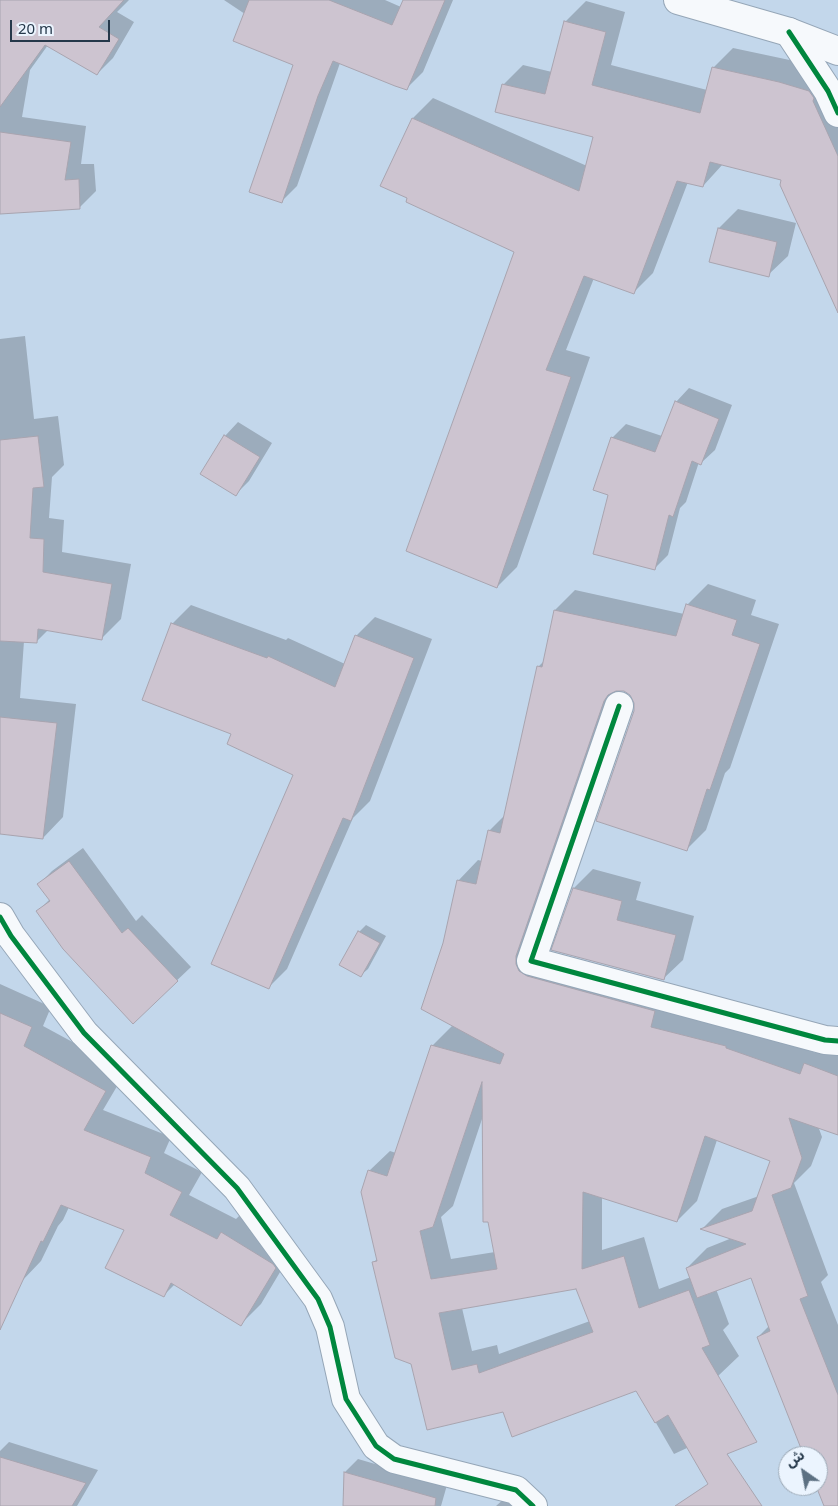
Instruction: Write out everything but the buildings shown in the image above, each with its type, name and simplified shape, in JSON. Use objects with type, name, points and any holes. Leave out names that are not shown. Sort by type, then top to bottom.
[{"type":"street","points":[[678,0],[789,32],[838,51]]},
{"type":"street","points":[[789,32],[828,92],[838,113]]},
{"type":"street","points":[[619,706],[531,961],[824,1040],[838,1041]]},
{"type":"street","points":[[0,917],[11,936],[84,1033],[237,1188],[318,1299],[330,1327],[346,1399],[376,1446],[394,1459],[516,1490],[533,1506]]},
{"type":"cycle path","points":[[789,32],[828,91],[838,113]]},
{"type":"cycle path","points":[[619,706],[531,961],[825,1040],[838,1041]]},
{"type":"cycle path","points":[[0,917],[11,936],[84,1033],[237,1188],[318,1299],[330,1327],[346,1399],[376,1446],[394,1459],[516,1490],[533,1506]]}]
